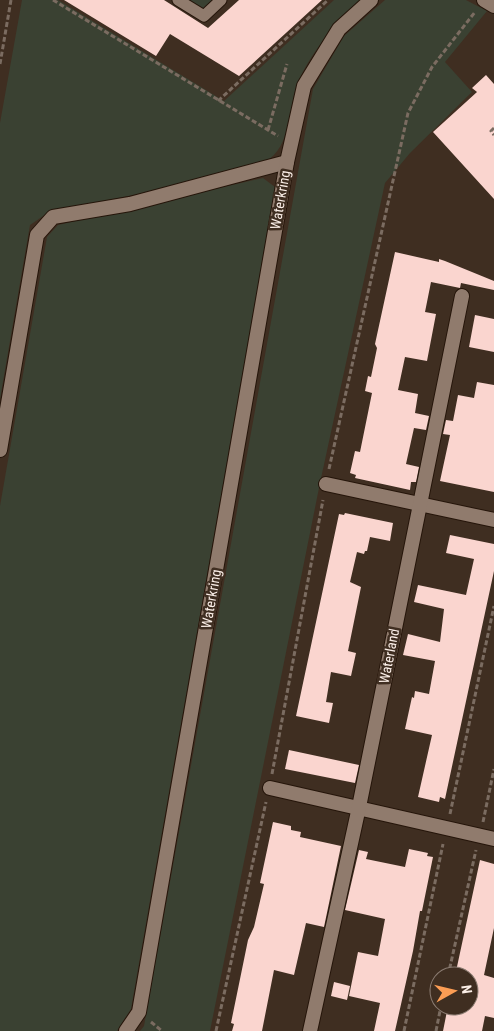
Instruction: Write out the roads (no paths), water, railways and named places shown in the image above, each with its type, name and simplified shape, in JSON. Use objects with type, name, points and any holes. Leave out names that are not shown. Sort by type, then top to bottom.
[{"type":"street","name":"Waterkring","points":[[126,1031],[139,1012],[287,162],[304,86],[339,28],[371,0]]},
{"type":"street","points":[[481,4],[494,6]]},
{"type":"street","name":"Waterkring","points":[[0,450],[37,235],[53,217],[130,204],[287,162]]},
{"type":"street","name":"Waterland","points":[[310,1031],[359,807],[462,296]]},
{"type":"street","points":[[326,484],[494,520]]},
{"type":"street","points":[[270,788],[494,839]]},
{"type":"lane","points":[[178,0],[204,16],[222,0]]}]
